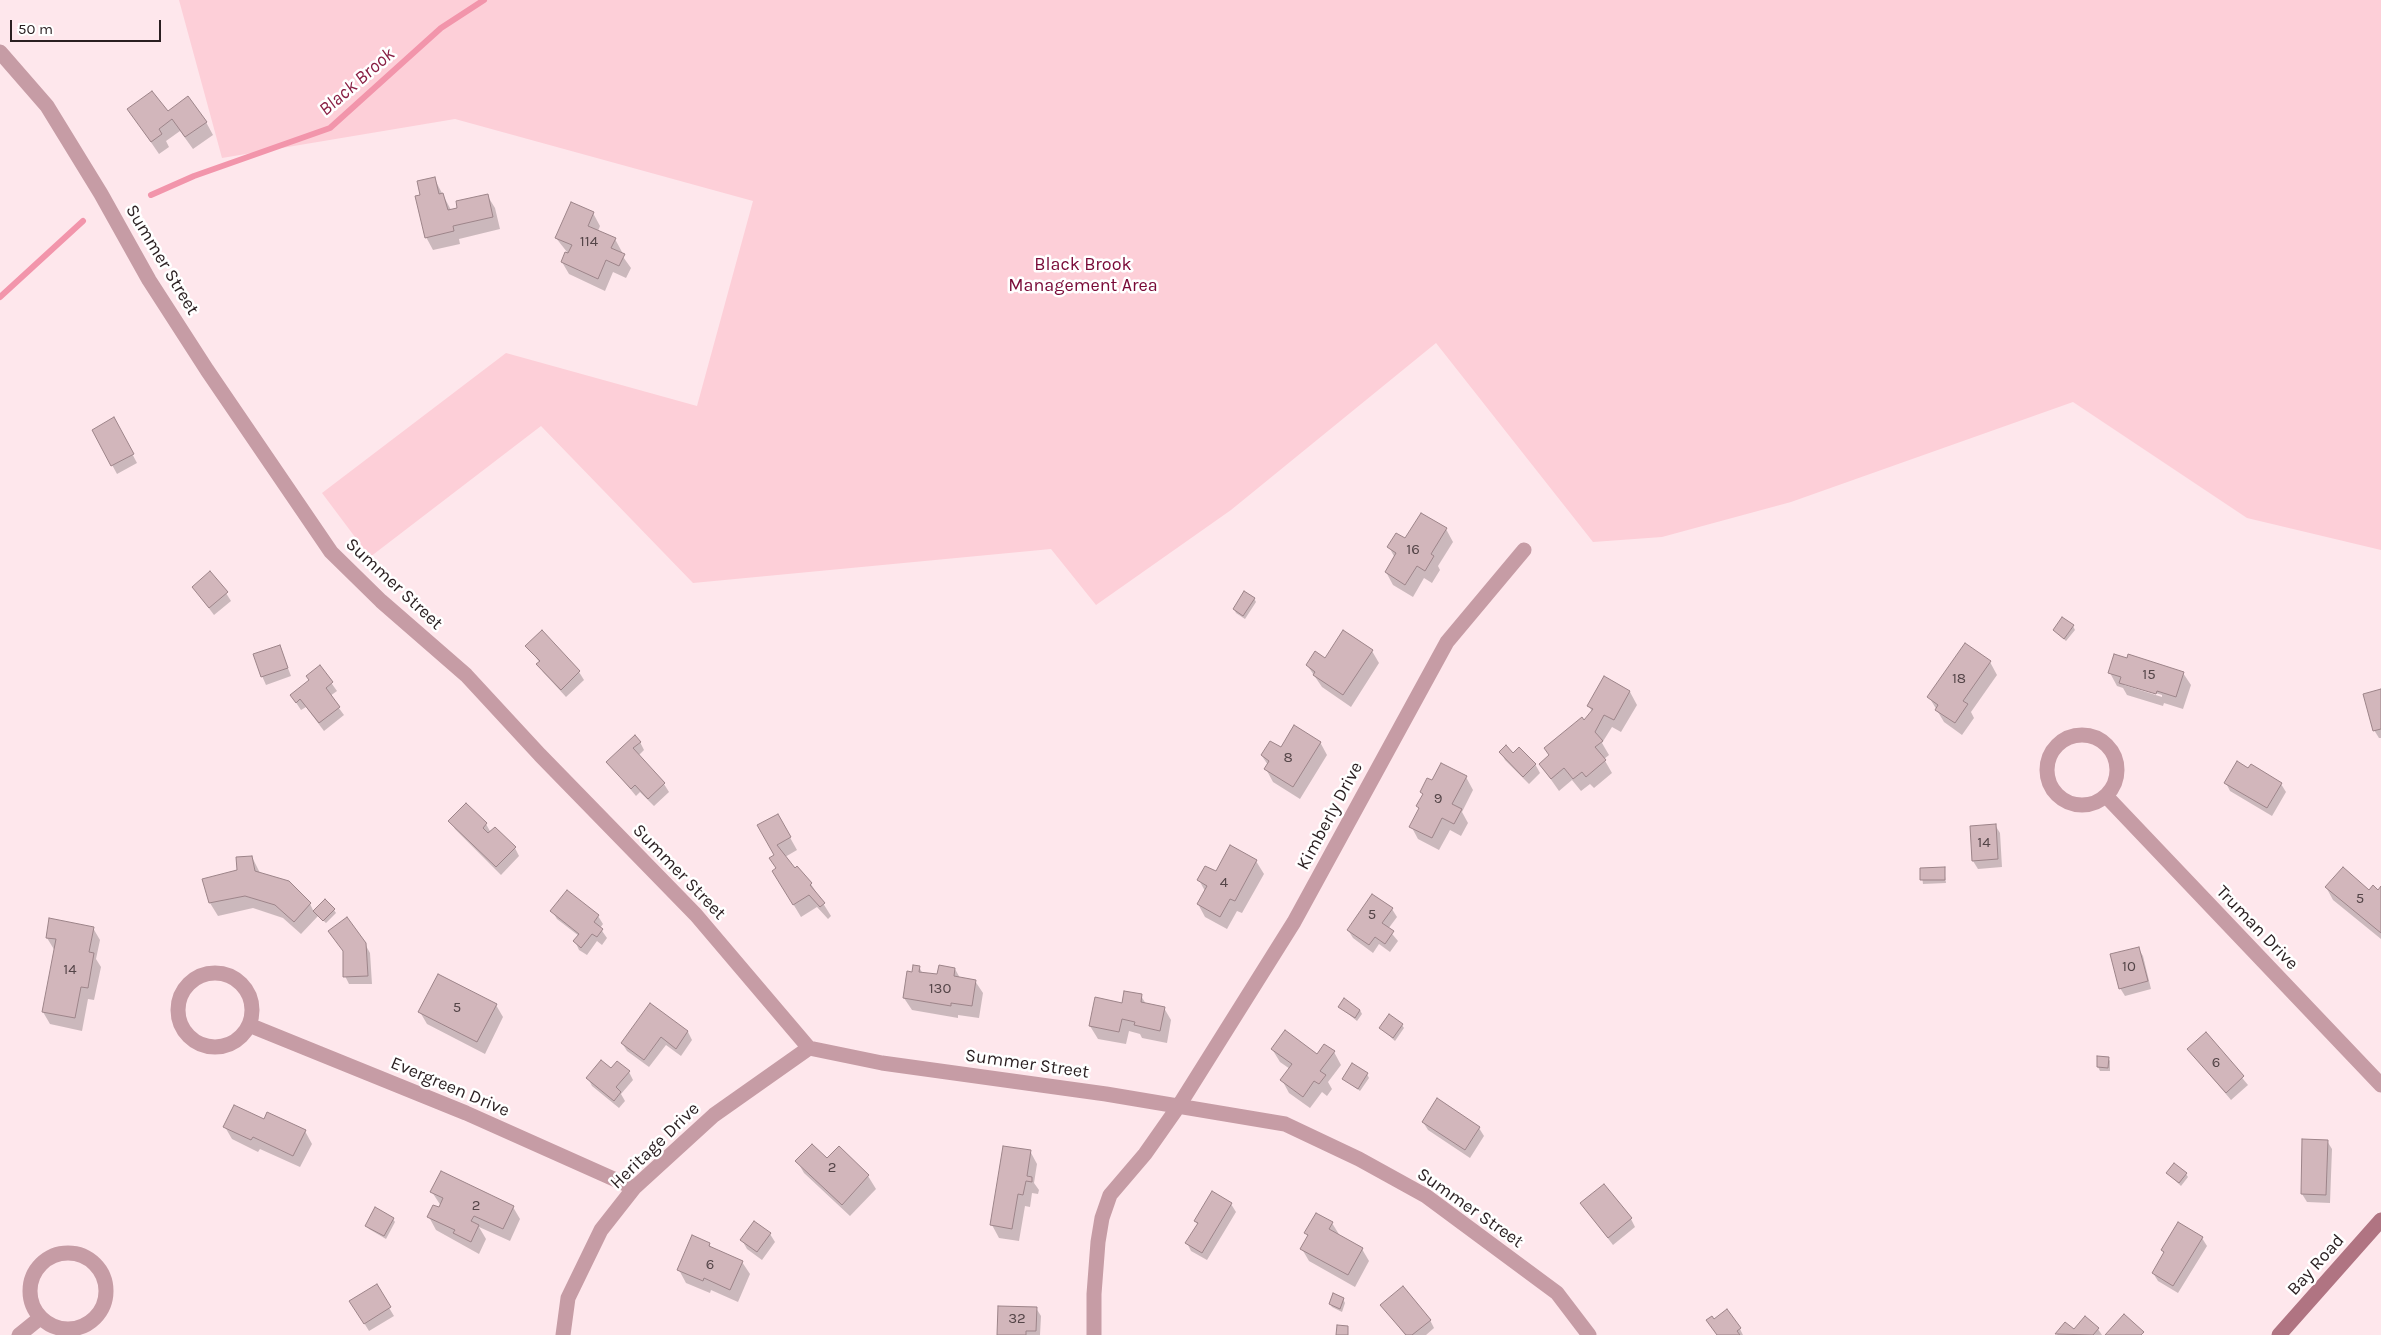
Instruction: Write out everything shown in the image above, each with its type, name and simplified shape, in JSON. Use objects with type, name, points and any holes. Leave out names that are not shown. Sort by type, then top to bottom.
[{"type":"main road","name":"Bay Road","points":[[2279,1335],[2381,1220]]},
{"type":"street","name":"Summer Street","points":[[0,52],[47,106],[101,194],[155,288],[331,552],[381,601],[466,675],[540,755],[696,915],[809,1048],[882,1062],[1106,1094],[1285,1124],[1359,1158],[1426,1196],[1557,1293],[1589,1335]]},
{"type":"street","name":"Kimberly Drive","points":[[1178,1107],[1294,922],[1447,642],[1524,550]]},
{"type":"street","points":[[2081,734],[2093,736],[2110,748],[2116,761],[2116,779],[2106,796],[2092,804],[2076,805],[2057,794],[2048,781],[2046,765],[2055,747],[2067,737],[2081,734]]},
{"type":"street","name":"Truman Drive","points":[[2106,796],[2381,1085]]},
{"type":"street","points":[[216,973],[233,978],[246,990],[250,998],[252,1016],[249,1025],[239,1038],[225,1046],[209,1047],[201,1045],[188,1036],[179,1022],[178,1005],[180,996],[184,988],[198,977],[216,973]]},
{"type":"street","name":"Evergreen Drive","points":[[249,1025],[466,1113],[634,1188]]},
{"type":"street","name":"Heritage Drive","points":[[563,1335],[568,1298],[601,1230],[634,1188],[714,1115],[809,1048]]},
{"type":"street","points":[[1094,1335],[1094,1294],[1098,1242],[1107,1203],[1120,1181],[1144,1154],[1178,1107]]},
{"type":"street","points":[[70,1253],[81,1256],[99,1270],[105,1287],[103,1306],[96,1317],[87,1325],[75,1329],[62,1329],[50,1325],[40,1318],[34,1309],[30,1286],[33,1275],[39,1266],[59,1254],[70,1253]]},
{"type":"street","points":[[19,1335],[40,1318]]},
{"type":"green space","name":"Black Brook Management Area","points":[[179,0],[2381,0],[2381,550],[2247,518],[2073,402],[1791,502],[1662,537],[1593,542],[1436,343],[1231,510],[1096,605],[1051,549],[693,583],[541,426],[370,557],[322,493],[506,353],[697,406],[753,201],[455,119],[222,158]]},
{"type":"building","points":[[152,91],[168,111],[188,96],[207,122],[185,137],[172,119],[159,129],[162,134],[151,142],[127,109]]},
{"type":"building","points":[[435,177],[439,194],[443,193],[448,210],[457,208],[456,201],[488,194],[493,217],[453,226],[454,231],[425,238],[415,196],[420,195],[417,181]]},
{"type":"building","points":[[571,202],[594,212],[588,226],[616,238],[611,248],[625,254],[619,266],[606,260],[598,279],[561,262],[565,252],[568,253],[572,245],[555,238]]},
{"type":"building","points":[[114,417],[134,454],[111,466],[92,430]]},
{"type":"building","points":[[1421,513],[1447,528],[1431,554],[1434,556],[1425,571],[1417,566],[1405,585],[1385,572],[1396,553],[1387,547],[1396,533],[1405,538]]},
{"type":"building","points":[[210,571],[228,592],[209,608],[192,587]]},
{"type":"building","points":[[1244,591],[1255,598],[1243,616],[1233,609]]},
{"type":"building","points":[[2062,617],[2074,625],[2064,639],[2053,630]]},
{"type":"building","points":[[542,630],[580,671],[561,690],[536,664],[540,661],[525,646]]},
{"type":"building","points":[[1343,630],[1373,650],[1343,695],[1313,675],[1315,672],[1306,665],[1315,651],[1325,658]]},
{"type":"building","points":[[1965,643],[1991,661],[1963,701],[1968,704],[1955,723],[1935,710],[1938,705],[1927,697]]},
{"type":"building","points":[[280,645],[288,668],[261,677],[253,654]]},
{"type":"building","points":[[2114,654],[2127,658],[2128,654],[2184,672],[2176,697],[2157,691],[2156,694],[2119,683],[2121,677],[2108,673]]},
{"type":"building","points":[[320,665],[333,682],[326,688],[340,707],[319,723],[300,699],[296,703],[290,695],[309,680],[306,676]]},
{"type":"building","points":[[1604,676],[1630,691],[1614,720],[1604,715],[1595,732],[1603,741],[1595,747],[1606,760],[1586,777],[1582,772],[1573,779],[1564,768],[1551,779],[1539,764],[1549,755],[1544,748],[1582,717],[1584,720],[1593,709],[1587,706]]},
{"type":"building","points":[[2381,689],[2381,729],[2373,731],[2363,694]]},
{"type":"building","points":[[1294,725],[1321,742],[1293,787],[1264,769],[1269,761],[1261,755],[1270,741],[1281,747]]},
{"type":"building","points":[[635,735],[641,742],[633,748],[665,783],[648,799],[635,785],[631,789],[606,762]]},
{"type":"building","points":[[1506,745],[1513,753],[1519,747],[1536,764],[1523,777],[1499,752]]},
{"type":"building","points":[[2237,761],[2248,768],[2251,764],[2282,783],[2267,808],[2224,783]]},
{"type":"building","points":[[1441,763],[1467,776],[1452,804],[1462,809],[1454,824],[1442,818],[1432,838],[1409,827],[1419,808],[1416,806],[1423,794],[1420,792],[1427,778],[1432,780]]},
{"type":"building","points":[[466,803],[487,823],[483,828],[488,833],[495,827],[516,847],[496,867],[448,821]]},
{"type":"building","points":[[778,814],[791,837],[777,845],[795,868],[797,866],[812,883],[810,885],[825,903],[820,907],[809,895],[793,905],[772,871],[776,868],[769,858],[774,855],[757,825]]},
{"type":"building","points":[[1996,824],[1998,859],[1972,861],[1970,826]]},
{"type":"building","points":[[1230,845],[1257,860],[1235,901],[1230,899],[1220,917],[1197,904],[1207,886],[1197,880],[1205,866],[1216,871]]},
{"type":"building","points":[[252,856],[255,871],[289,881],[311,903],[294,922],[275,905],[245,896],[209,903],[202,879],[237,870],[236,857]]},
{"type":"building","points":[[1945,867],[1945,880],[1920,880],[1920,868]]},
{"type":"building","points":[[2343,867],[2369,890],[2373,885],[2378,890],[2381,886],[2381,933],[2325,887]]},
{"type":"building","points":[[567,890],[599,915],[594,922],[603,929],[597,937],[592,934],[581,948],[573,941],[579,934],[550,911]]},
{"type":"building","points":[[1372,894],[1393,908],[1382,923],[1394,931],[1385,944],[1375,937],[1369,945],[1347,930]]},
{"type":"building","points":[[325,899],[335,909],[323,921],[313,911]]},
{"type":"building","points":[[347,917],[366,943],[368,976],[343,977],[343,951],[328,931]]},
{"type":"building","points":[[49,918],[94,927],[89,952],[94,953],[88,988],[81,987],[75,1018],[42,1012],[56,939],[46,938]]},
{"type":"building","points":[[2139,947],[2148,981],[2119,989],[2110,954]]},
{"type":"building","points":[[913,965],[920,966],[919,972],[937,974],[939,965],[955,968],[954,976],[976,980],[972,1006],[951,1003],[951,1006],[903,998],[907,971],[912,972]]},
{"type":"building","points":[[438,974],[497,1004],[477,1042],[418,1012]]},
{"type":"building","points":[[1124,991],[1142,994],[1141,1002],[1165,1007],[1160,1031],[1134,1025],[1135,1022],[1122,1019],[1119,1032],[1089,1026],[1095,997],[1122,1003]]},
{"type":"building","points":[[1344,998],[1360,1010],[1355,1018],[1338,1007]]},
{"type":"building","points":[[650,1003],[688,1031],[676,1049],[661,1037],[644,1060],[621,1043]]},
{"type":"building","points":[[1389,1014],[1403,1024],[1393,1038],[1379,1028]]},
{"type":"building","points":[[1285,1030],[1317,1054],[1324,1044],[1335,1051],[1320,1071],[1326,1075],[1319,1084],[1314,1081],[1303,1097],[1280,1080],[1292,1064],[1271,1049]]},
{"type":"building","points":[[2206,1032],[2244,1076],[2226,1093],[2187,1049]]},
{"type":"building","points":[[2097,1056],[2109,1057],[2108,1068],[2097,1067]]},
{"type":"building","points":[[601,1060],[611,1068],[617,1061],[630,1071],[616,1087],[621,1092],[614,1101],[586,1078]]},
{"type":"building","points":[[1352,1063],[1368,1073],[1358,1089],[1342,1079]]},
{"type":"building","points":[[1437,1098],[1480,1127],[1465,1150],[1422,1122]]},
{"type":"building","points":[[234,1105],[264,1119],[267,1112],[306,1130],[293,1156],[253,1137],[251,1140],[223,1127]]},
{"type":"building","points":[[2302,1139],[2328,1140],[2326,1195],[2301,1194]]},
{"type":"building","points":[[812,1144],[827,1158],[839,1146],[869,1175],[842,1205],[795,1161]]},
{"type":"building","points":[[1003,1146],[1031,1150],[1027,1176],[1032,1177],[1032,1182],[1026,1181],[1023,1195],[1018,1194],[1012,1229],[990,1225]]},
{"type":"building","points":[[2174,1163],[2187,1173],[2179,1183],[2166,1173]]},
{"type":"building","points":[[441,1171],[514,1206],[503,1229],[474,1216],[471,1221],[479,1225],[471,1242],[453,1233],[455,1230],[427,1217],[433,1205],[439,1207],[443,1198],[430,1192]]},
{"type":"building","points":[[1604,1184],[1632,1218],[1608,1238],[1580,1203]]},
{"type":"building","points":[[1212,1191],[1232,1203],[1202,1253],[1185,1243],[1198,1223],[1194,1221]]},
{"type":"building","points":[[375,1207],[394,1218],[384,1236],[365,1226]]},
{"type":"building","points":[[1316,1213],[1333,1222],[1329,1229],[1363,1248],[1348,1275],[1300,1249],[1308,1235],[1304,1233]]},
{"type":"building","points":[[754,1221],[771,1233],[757,1252],[740,1240]]},
{"type":"building","points":[[2178,1222],[2203,1237],[2173,1286],[2152,1273],[2164,1252],[2161,1250]]},
{"type":"building","points":[[692,1235],[710,1243],[709,1246],[743,1261],[730,1290],[704,1278],[703,1281],[677,1270]]},
{"type":"building","points":[[377,1284],[391,1307],[364,1324],[349,1301]]},
{"type":"building","points":[[1403,1286],[1431,1320],[1412,1335],[1406,1335],[1380,1305]]},
{"type":"building","points":[[1333,1293],[1344,1298],[1340,1309],[1329,1304]]},
{"type":"building","points":[[998,1306],[1037,1307],[1036,1331],[1026,1331],[1026,1335],[997,1335]]},
{"type":"building","points":[[1727,1309],[1741,1328],[1737,1331],[1740,1335],[1717,1335],[1706,1320],[1712,1316],[1714,1319]]},
{"type":"building","points":[[2124,1314],[2144,1332],[2141,1335],[2105,1335]]},
{"type":"building","points":[[2085,1316],[2099,1328],[2093,1335],[2055,1334],[2065,1322],[2074,1329]]},
{"type":"building","points":[[1337,1325],[1348,1326],[1348,1335],[1336,1335]]},
{"type":"waterway","name":"Black Brook","points":[[151,195],[194,176],[330,128],[441,28],[484,0]]},
{"type":"waterway","name":"Black Brook","points":[[0,297],[83,221]]}]
